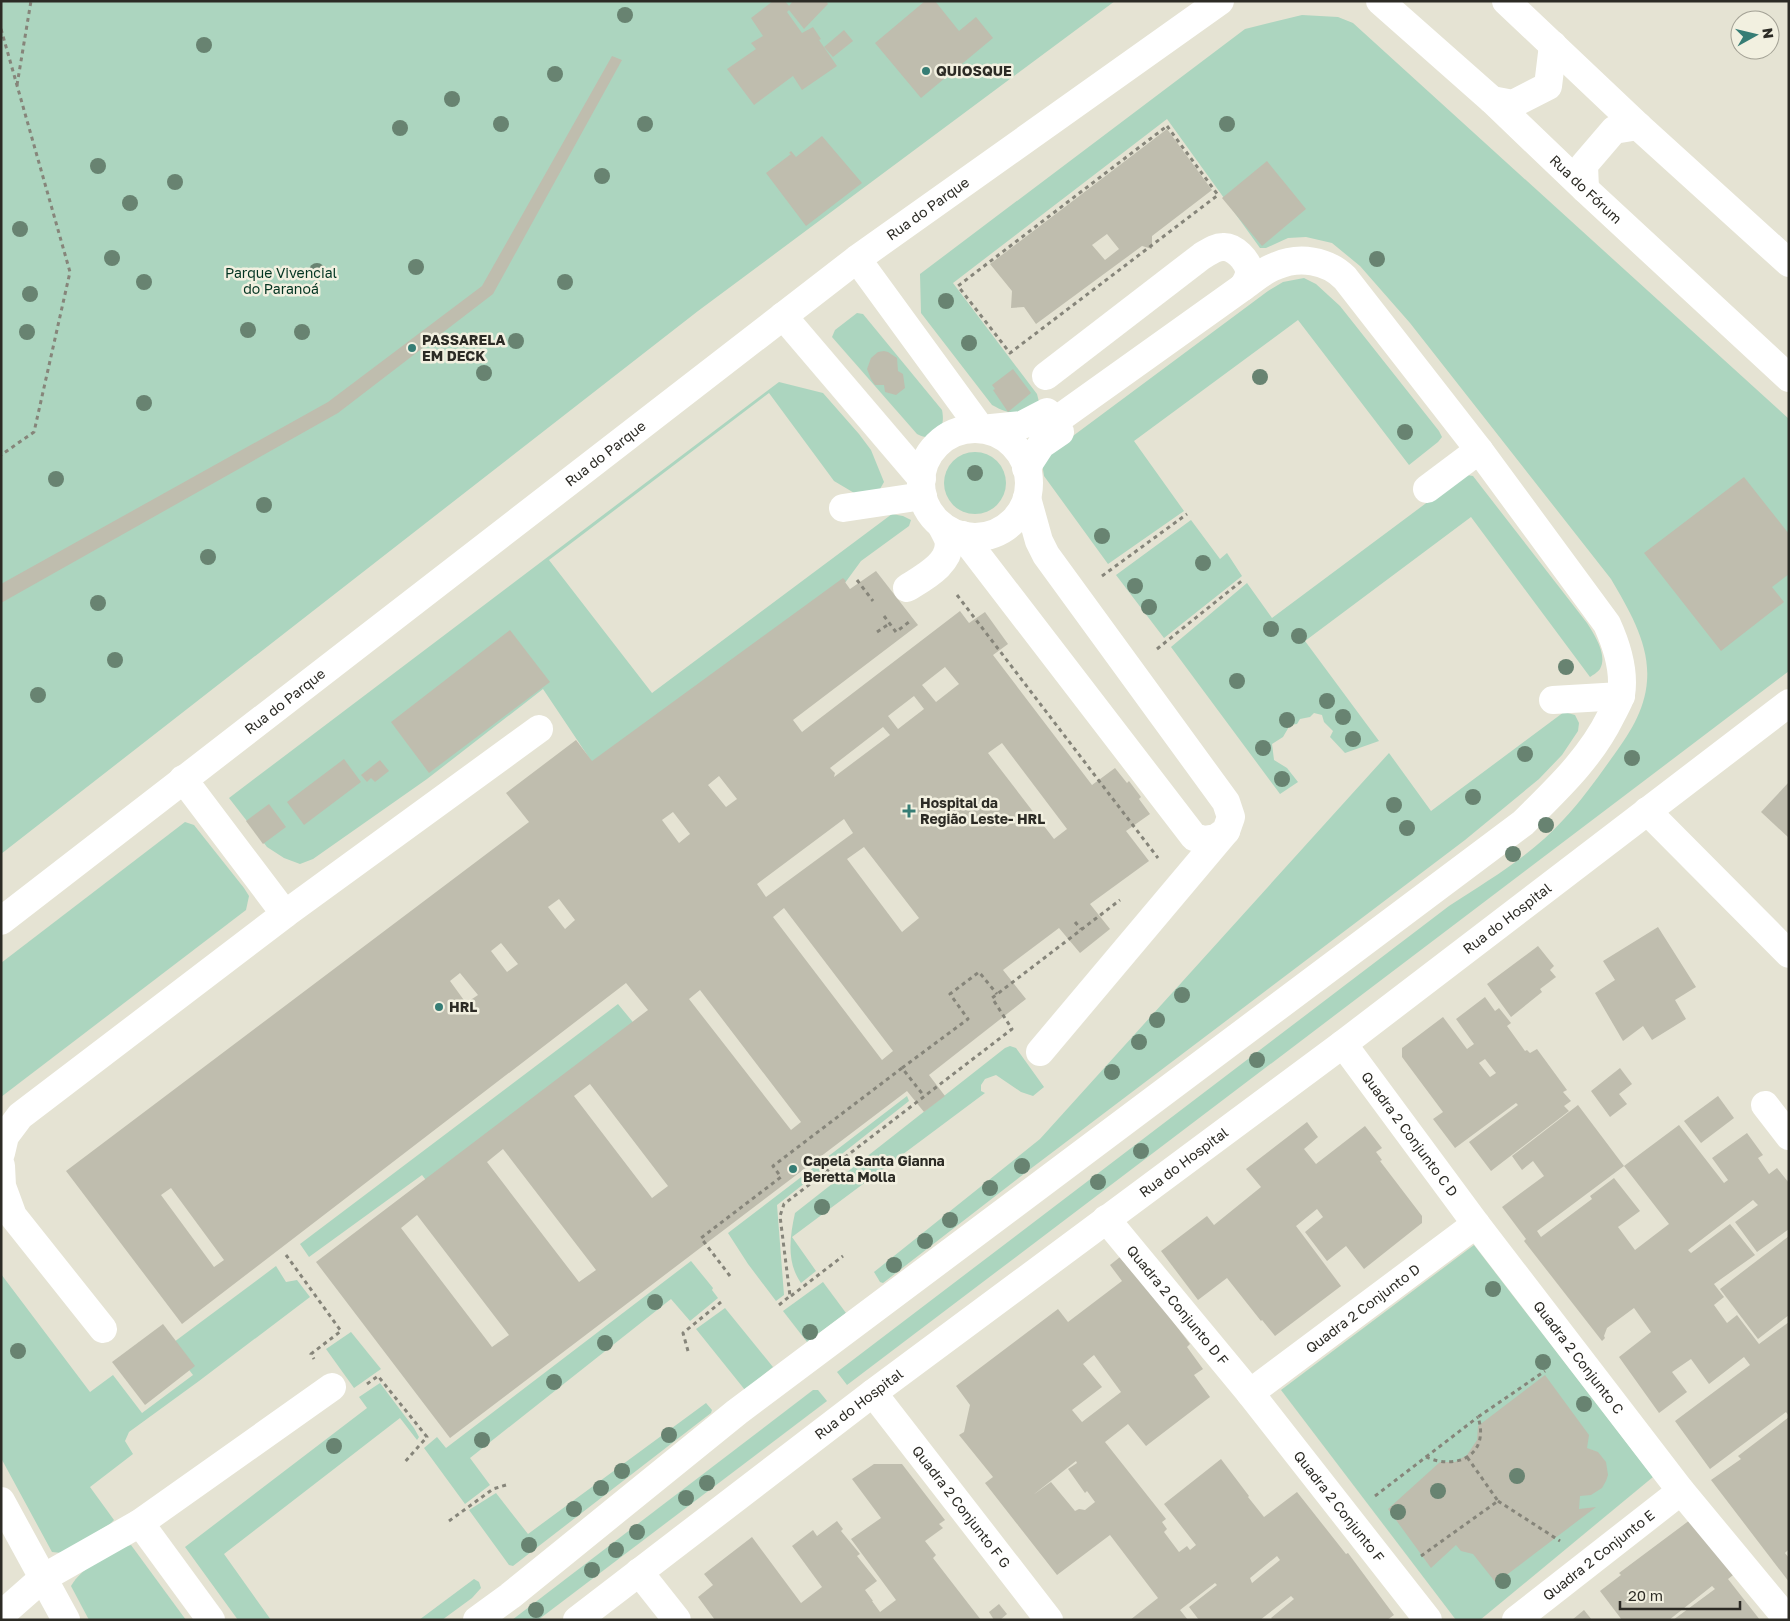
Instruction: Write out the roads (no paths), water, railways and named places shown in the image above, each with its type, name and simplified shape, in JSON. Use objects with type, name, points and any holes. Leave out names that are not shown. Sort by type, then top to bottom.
[{"type":"street","name":"Rua do Parque","points":[[1,921],[857,259],[1220,1]]},
{"type":"street","name":"Rua do Fórum","points":[[1380,1],[1492,100],[1789,378]]},
{"type":"street","points":[[1506,1],[1638,126],[1789,263]]},
{"type":"street","points":[[1492,100],[1512,104],[1548,86],[1553,45]]},
{"type":"street","points":[[1585,189],[1584,165],[1614,130],[1638,126]]},
{"type":"street","points":[[1046,376],[1214,248],[1225,246],[1233,249],[1246,264],[1249,272],[1243,287]]},
{"type":"street","points":[[857,259],[981,429],[999,434],[1014,446],[1025,461],[1029,480],[1027,498],[1020,515],[1006,528],[989,535],[972,537],[952,530]]},
{"type":"street","points":[[477,1620],[510,1596],[737,1412],[1523,823],[1573,774],[1602,734],[1620,696],[1621,664],[1615,640],[1607,624],[1479,450],[1337,270],[1318,263],[1298,260],[1274,266],[1054,422]]},
{"type":"street","points":[[783,316],[922,488],[930,512],[952,530],[1194,837],[1204,840],[1216,838],[1226,831]]},
{"type":"street","points":[[922,488],[925,463],[934,448],[947,437],[962,430],[1022,425],[1047,412],[1060,432],[1041,445],[1026,468]]},
{"type":"street","points":[[1427,489],[1479,450]]},
{"type":"street","points":[[843,508],[922,488]]},
{"type":"street","points":[[1027,498],[1039,541],[1046,555],[1226,802],[1231,817],[1226,831],[1040,1052]]},
{"type":"street","points":[[907,588],[936,570],[947,552],[948,540],[952,530]]},
{"type":"street","points":[[1553,700],[1620,696]]},
{"type":"street","name":"Rua do Hospital","points":[[578,1620],[872,1393],[1343,1044],[1789,703]]},
{"type":"street","points":[[1,1153],[5,1136],[20,1116],[285,914],[539,729]]},
{"type":"street","points":[[183,780],[285,914]]},
{"type":"street","points":[[1647,811],[1789,954]]},
{"type":"street","name":"Quadra 2 Conjunto C D","points":[[1343,1044],[1476,1224]]},
{"type":"street","points":[[1765,1105],[1789,1136]]},
{"type":"street","points":[[1,1166],[2,1186],[13,1216],[103,1329]]},
{"type":"street","name":"Quadra 2 Conjunto D F","points":[[1106,1219],[1250,1393]]},
{"type":"street","name":"Quadra 2 Conjunto D","points":[[1250,1393],[1476,1224]]},
{"type":"street","name":"Quadra 2 Conjunto C","points":[[1476,1224],[1680,1491],[1788,1620]]},
{"type":"street","points":[[1,1615],[43,1578],[140,1523],[332,1387]]},
{"type":"street","name":"Quadra 2 Conjunto F G","points":[[872,1393],[1049,1620]]},
{"type":"street","name":"Quadra 2 Conjunto F","points":[[1250,1393],[1428,1620]]},
{"type":"street","name":"Quadra 2 Conjunto E","points":[[1516,1620],[1680,1491]]},
{"type":"street","points":[[1,1501],[66,1620]]},
{"type":"street","points":[[140,1523],[211,1620]]},
{"type":"street","points":[[639,1572],[677,1620]]},
{"type":"place","name":"QUIOSQUE","points":[[926,71]]},
{"type":"place","name":"PASSARELA EM DECK","points":[[412,348]]},
{"type":"place","name":"Hospital da Região Leste- HRL","points":[[909,811]]},
{"type":"place","name":"HRL","points":[[439,1007]]},
{"type":"place","name":"Capela Santa Gianna Beretta Molla","points":[[793,1169]]},
{"type":"park label","name":"Parque Vivencial do Paranoá","points":[[281,282]]}]
